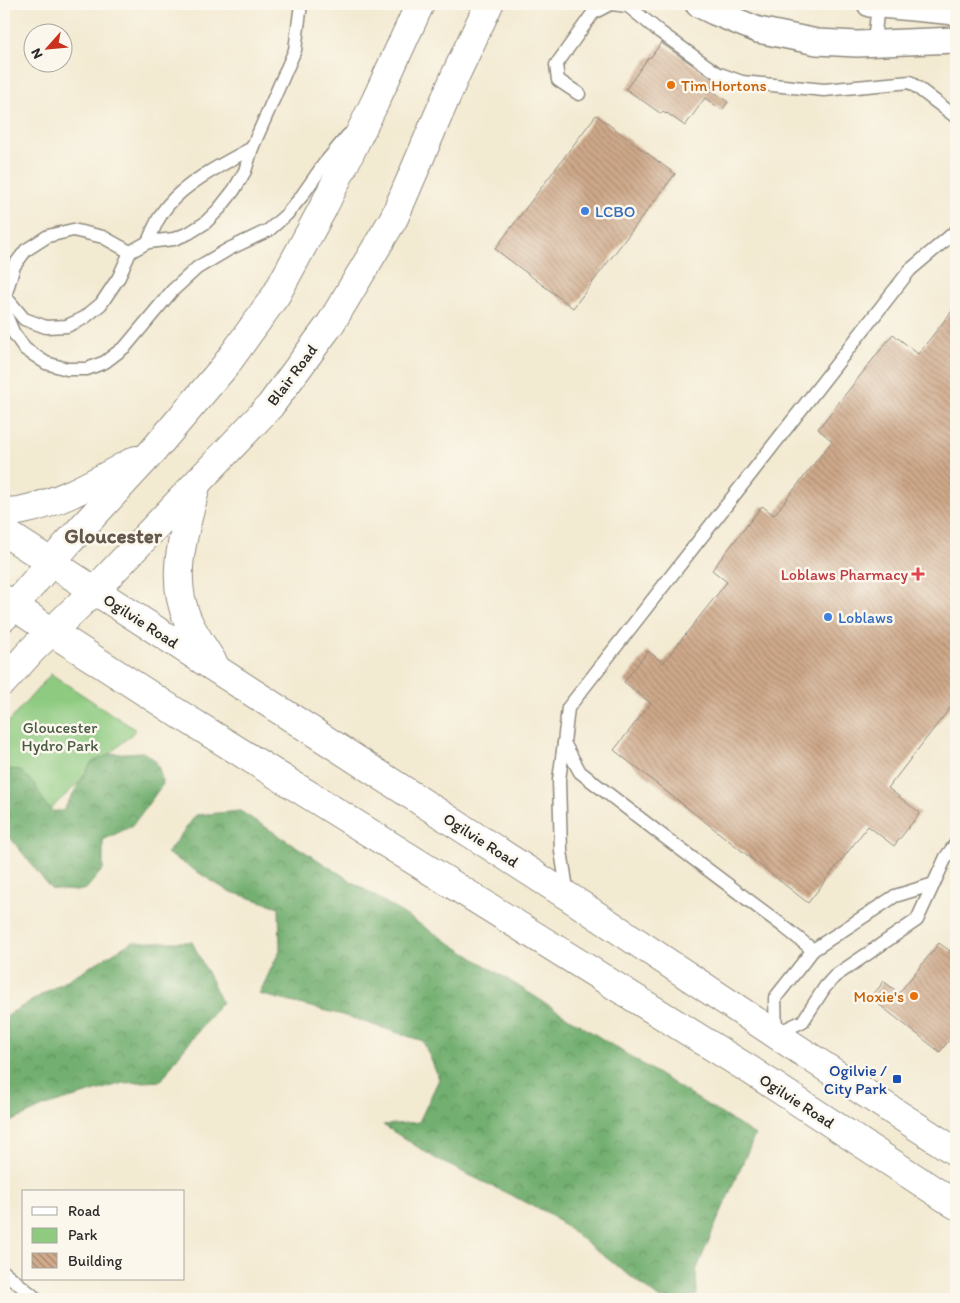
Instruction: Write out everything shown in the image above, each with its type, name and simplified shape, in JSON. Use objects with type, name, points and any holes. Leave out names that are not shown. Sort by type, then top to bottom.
[{"type":"main road","points":[[7,607],[51,563],[152,452],[225,366],[276,296],[323,208],[420,4]]},
{"type":"main road","name":"Blair Road","points":[[4,681],[270,406],[331,323],[394,218],[456,74],[493,8]]},
{"type":"main road","points":[[4,512],[21,511],[46,504],[152,452]]},
{"type":"main road","points":[[196,484],[178,565],[178,587],[188,622],[218,670]]},
{"type":"main road","name":"Ogilvie Road","points":[[4,532],[569,897],[956,1152]]},
{"type":"main road","name":"Ogilvie Road","points":[[7,607],[52,632],[192,722],[750,1070],[956,1205]]},
{"type":"street","points":[[698,4],[758,30],[817,42],[839,44],[956,40]]},
{"type":"street","points":[[870,4],[956,12]]},
{"type":"lane","points":[[5,296],[24,319],[46,327],[67,326],[84,318],[101,304],[120,277],[130,252],[148,242],[174,239],[205,223],[234,190],[245,170],[252,148],[295,50],[301,4]]},
{"type":"lane","points":[[579,94],[558,80],[556,65],[593,13],[611,4],[628,6],[660,32],[717,73],[742,82],[824,90],[910,82],[956,117]]},
{"type":"lane","points":[[874,43],[878,4]]},
{"type":"lane","points":[[130,252],[103,237],[73,230],[48,236],[26,250],[14,266],[5,296],[6,315],[13,332],[26,349],[46,363],[67,369],[87,369],[105,362],[126,346],[172,291],[197,268],[229,249],[269,230],[287,214],[302,197],[324,164],[375,102]]},
{"type":"lane","points":[[148,242],[154,226],[168,205],[182,191],[252,148]]},
{"type":"lane","points":[[569,897],[561,852],[559,780],[568,708],[910,270],[956,231]]},
{"type":"lane","points":[[564,743],[580,772],[813,950]]},
{"type":"lane","points":[[934,884],[895,896],[813,950],[775,998],[776,1034],[803,1021],[825,987],[835,976],[917,920],[934,884],[946,857],[956,842]]},
{"type":"lane","points":[[4,1272],[37,1299]]},
{"type":"green space","name":"Gloucester Hydro Park","points":[[51,674],[136,730],[34,824],[4,804],[4,727]]},
{"type":"green space","points":[[142,752],[155,761],[163,784],[132,826],[103,840],[103,869],[86,889],[76,891],[51,889],[9,836],[4,835],[4,772],[9,769],[20,770],[35,785],[45,804],[52,811],[63,811],[91,763],[110,754]]},
{"type":"green space","points":[[240,811],[755,1135],[696,1271],[697,1295],[682,1299],[660,1299],[548,1213],[438,1160],[383,1125],[419,1122],[439,1079],[423,1041],[339,1014],[259,994],[280,950],[279,907],[228,891],[167,853],[196,815]]},
{"type":"green space","points":[[132,942],[192,942],[222,1002],[178,1056],[161,1081],[123,1083],[45,1106],[4,1125],[4,1017]]},
{"type":"building","name":"Tim Hortons","points":[[661,43],[716,81],[710,89],[728,102],[722,110],[705,98],[685,126],[667,113],[660,113],[626,89]]},
{"type":"building","name":"LCBO","points":[[596,115],[675,174],[573,308],[495,249]]},
{"type":"building","name":"Loblaws","points":[[956,306],[956,700],[888,788],[920,813],[894,846],[868,826],[808,903],[614,750],[651,703],[624,682],[648,651],[663,663],[727,582],[712,570],[762,506],[774,515],[832,441],[818,429],[893,334],[918,354]]},
{"type":"building","name":"Moxie's","points":[[939,943],[950,951],[956,950],[956,1031],[940,1052],[872,999],[874,992],[883,981],[899,993]]},
{"type":"place","name":"Tim Hortons","points":[[671,85]]},
{"type":"place","name":"LCBO","points":[[585,211]]},
{"type":"place","name":"Loblaws Pharmacy","points":[[918,574]]},
{"type":"place","name":"Loblaws","points":[[828,617]]},
{"type":"place","name":"Moxie's","points":[[914,996]]},
{"type":"place","name":"Ogilvie / City Park","points":[[897,1079]]},
{"type":"district","name":"Gloucester","points":[[113,535]]}]
